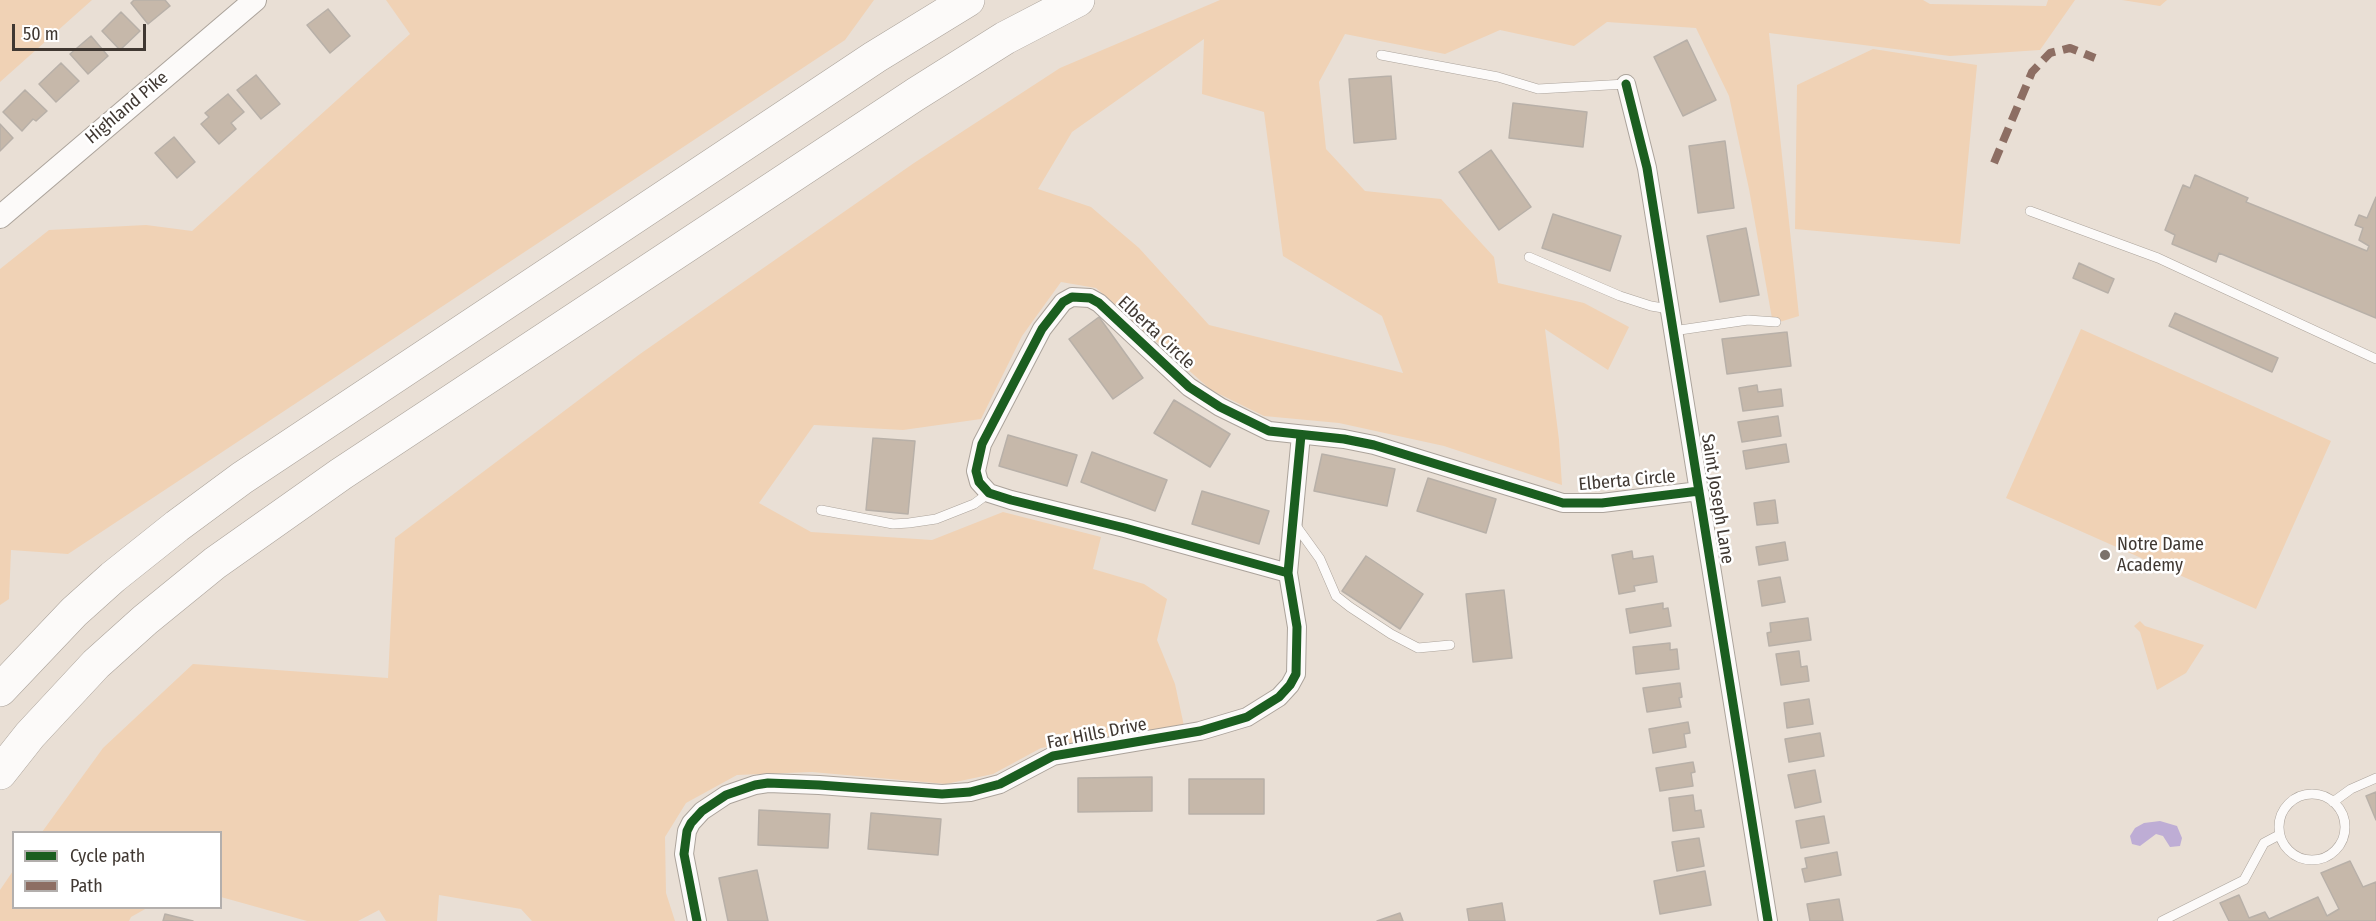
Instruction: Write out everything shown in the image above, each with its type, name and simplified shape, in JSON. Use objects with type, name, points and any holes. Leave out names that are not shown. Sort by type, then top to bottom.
[{"type":"highway","points":[[0,690],[74,612],[113,577],[242,478],[875,57],[968,0]]},
{"type":"highway","points":[[0,773],[30,735],[96,664],[144,620],[215,563],[341,474],[916,94],[1005,38],[1078,0]]},
{"type":"street","name":"Highland Pike","points":[[0,217],[255,0]]},
{"type":"street","name":"Saint Joseph Lane","points":[[1626,84],[1647,168],[1768,921]]},
{"type":"street","name":"Elberta Circle","points":[[989,493],[979,482],[976,471],[982,444],[1053,311],[1072,297],[1090,298],[1099,303],[1189,387],[1220,407],[1269,431],[1344,439],[1374,445],[1563,503],[1602,503],[1699,491]]},
{"type":"street","name":"Far Hills Drive","points":[[697,921],[684,854],[687,831],[702,811],[726,795],[768,783],[942,794],[970,792],[1000,784],[1053,756],[1200,731],[1246,717],[1279,697],[1296,674],[1297,627],[1288,573],[1301,435]]},
{"type":"street","points":[[989,493],[1288,573]]},
{"type":"lane","points":[[1381,55],[1498,77],[1538,88],[1626,84]]},
{"type":"lane","points":[[2030,211],[2158,258],[2376,358]]},
{"type":"lane","points":[[1529,257],[1620,296],[1669,309]]},
{"type":"lane","points":[[1672,331],[1748,320],[1776,322]]},
{"type":"lane","points":[[821,510],[893,524],[909,524],[936,519],[974,504],[989,493]]},
{"type":"lane","points":[[1293,521],[1320,558],[1336,596],[1390,634],[1418,648],[1450,645]]},
{"type":"lane","points":[[2333,802],[2351,789],[2376,778]]},
{"type":"lane","points":[[2309,794],[2320,795],[2333,802],[2344,821],[2344,832],[2340,843],[2324,858],[2301,858],[2291,853],[2279,835],[2282,812],[2298,797],[2309,794]]},
{"type":"lane","points":[[2162,921],[2244,880],[2264,843],[2279,835]]},
{"type":"shaded area","points":[[0,0],[92,0],[0,82]]},
{"type":"shaded area","points":[[386,0],[874,0],[845,40],[68,554],[11,550],[9,599],[0,605],[0,269],[49,230],[146,225],[192,231],[410,34]]},
{"type":"shaded area","points":[[1220,0],[1923,0],[1930,4],[2046,6],[2048,0],[2075,0],[2040,50],[1950,56],[1769,33],[1799,316],[1773,324],[1749,189],[1729,96],[1696,28],[1607,22],[1574,46],[1500,30],[1445,54],[1345,34],[1319,82],[1326,149],[1365,191],[1441,199],[1494,257],[1498,283],[1584,303],[1629,327],[1608,370],[1545,329],[1559,440],[1562,485],[1444,446],[1339,423],[1264,416],[1211,390],[1096,288],[1061,282],[1022,336],[981,419],[903,430],[814,425],[759,503],[811,532],[932,540],[1003,512],[1101,537],[1093,569],[1144,584],[1167,599],[1157,640],[1175,684],[1184,726],[1041,748],[993,774],[946,784],[812,772],[737,775],[686,803],[665,837],[666,893],[675,921],[532,921],[521,909],[439,895],[437,921],[386,921],[379,910],[358,921],[307,921],[222,897],[222,831],[43,831],[103,748],[193,664],[388,678],[395,538],[640,354],[914,163],[1060,68]],"holes":[[[1204,39],[1202,94],[1264,112],[1283,256],[1382,316],[1403,373],[1209,325],[1139,248],[1091,207],[1038,189],[1072,132]]]},
{"type":"shaded area","points":[[2122,0],[2167,0],[2160,6]]},
{"type":"shaded area","points":[[1873,49],[1977,65],[1960,244],[1795,229],[1797,85]]},
{"type":"shaded area","points":[[2081,329],[2331,441],[2256,609],[2006,498]]},
{"type":"shaded area","points":[[2140,621],[2145,626],[2204,645],[2186,673],[2157,690],[2140,632],[2134,626]]},
{"type":"shaded area","points":[[2160,821],[2177,826],[2182,838],[2180,846],[2170,847],[2163,836],[2156,834],[2140,846],[2132,844],[2130,836],[2135,828],[2144,823]]},
{"type":"shaded area","points":[[12,872],[12,909],[145,909],[131,917],[129,921],[0,921],[0,890]]},
{"type":"building","points":[[134,0],[165,0],[170,6],[148,24],[131,3]]},
{"type":"building","points":[[328,9],[350,36],[330,53],[307,25]]},
{"type":"building","points":[[121,12],[140,31],[120,50],[102,31]]},
{"type":"building","points":[[91,36],[108,56],[88,74],[70,54]]},
{"type":"building","points":[[1687,40],[1716,100],[1683,116],[1654,57]]},
{"type":"building","points":[[61,63],[79,81],[56,102],[39,84]]},
{"type":"building","points":[[256,75],[280,104],[261,119],[237,90]]},
{"type":"building","points":[[1391,76],[1396,139],[1354,143],[1349,79]]},
{"type":"building","points":[[25,90],[47,111],[36,121],[33,119],[22,131],[3,112]]},
{"type":"building","points":[[228,94],[244,112],[231,123],[236,129],[219,144],[201,124],[209,117],[205,113]]},
{"type":"building","points":[[1513,103],[1587,112],[1583,147],[1509,138]]},
{"type":"building","points":[[0,124],[13,138],[0,151]]},
{"type":"building","points":[[174,137],[195,162],[177,178],[155,153]]},
{"type":"building","points":[[1725,141],[1734,208],[1698,213],[1689,146]]},
{"type":"building","points":[[1491,150],[1531,207],[1499,230],[1459,172]]},
{"type":"building","points":[[2195,175],[2248,198],[2246,202],[2367,251],[2369,246],[2359,240],[2363,228],[2355,225],[2359,215],[2367,218],[2376,197],[2376,318],[2219,253],[2216,262],[2172,244],[2175,235],[2165,230],[2183,185],[2190,188]]},
{"type":"building","points":[[1553,214],[1621,236],[1610,271],[1542,248]]},
{"type":"building","points":[[1746,228],[1759,295],[1720,302],[1707,236]]},
{"type":"building","points":[[2079,263],[2114,279],[2108,293],[2073,278]]},
{"type":"building","points":[[2175,313],[2278,358],[2272,372],[2169,326]]},
{"type":"building","points":[[1099,317],[1143,378],[1113,399],[1069,339]]},
{"type":"building","points":[[1787,332],[1791,366],[1727,374],[1722,339]]},
{"type":"building","points":[[1757,385],[1758,392],[1781,389],[1783,406],[1743,411],[1739,388]]},
{"type":"building","points":[[1174,400],[1230,434],[1210,467],[1154,433]]},
{"type":"building","points":[[1778,416],[1781,436],[1742,442],[1738,422]]},
{"type":"building","points":[[1008,435],[1077,455],[1067,486],[999,466]]},
{"type":"building","points":[[873,438],[915,441],[908,514],[866,510]]},
{"type":"building","points":[[1786,444],[1789,462],[1746,469],[1743,451]]},
{"type":"building","points":[[1092,452],[1167,480],[1155,511],[1081,482]]},
{"type":"building","points":[[1322,454],[1395,469],[1387,506],[1314,491]]},
{"type":"building","points":[[1428,478],[1496,499],[1486,533],[1417,511]]},
{"type":"building","points":[[1202,491],[1269,511],[1259,544],[1192,524]]},
{"type":"building","points":[[1775,500],[1778,523],[1757,525],[1754,503]]},
{"type":"building","points":[[1785,542],[1788,560],[1759,565],[1756,547]]},
{"type":"building","points":[[1632,551],[1633,559],[1653,556],[1657,582],[1634,586],[1635,591],[1619,594],[1612,555]]},
{"type":"building","points":[[1366,556],[1423,594],[1400,629],[1342,591]]},
{"type":"building","points":[[1780,577],[1785,602],[1762,606],[1758,581]]},
{"type":"building","points":[[1504,590],[1512,658],[1473,662],[1466,594]]},
{"type":"building","points":[[1663,603],[1663,609],[1668,608],[1671,626],[1630,633],[1626,609]]},
{"type":"building","points":[[1808,618],[1811,640],[1769,646],[1767,633],[1771,632],[1770,623]]},
{"type":"building","points":[[1670,643],[1670,650],[1677,649],[1679,669],[1636,674],[1633,647]]},
{"type":"building","points":[[1799,651],[1801,667],[1807,666],[1809,681],[1781,685],[1776,654]]},
{"type":"building","points":[[1680,683],[1681,707],[1647,712],[1643,688]]},
{"type":"building","points":[[1809,699],[1813,724],[1787,728],[1784,703]]},
{"type":"building","points":[[1688,722],[1690,733],[1684,734],[1686,747],[1653,753],[1649,729]]},
{"type":"building","points":[[1820,733],[1824,756],[1789,762],[1785,739]]},
{"type":"building","points":[[1693,762],[1695,772],[1691,773],[1693,786],[1660,791],[1656,768]]},
{"type":"building","points":[[1815,770],[1821,802],[1795,808],[1788,775]]},
{"type":"building","points":[[1152,777],[1152,811],[1078,812],[1078,778]]},
{"type":"building","points":[[1189,779],[1264,779],[1264,814],[1189,814]]},
{"type":"building","points":[[2376,792],[2376,820],[2366,796]]},
{"type":"building","points":[[1693,795],[1695,811],[1701,810],[1704,827],[1673,831],[1669,798]]},
{"type":"building","points":[[759,810],[830,814],[828,848],[758,845]]},
{"type":"building","points":[[871,813],[941,819],[938,855],[868,849]]},
{"type":"building","points":[[1824,816],[1829,843],[1801,848],[1796,821]]},
{"type":"building","points":[[1699,838],[1704,866],[1677,871],[1672,842]]},
{"type":"building","points":[[1837,852],[1841,875],[1805,882],[1802,869],[1807,868],[1805,858]]},
{"type":"building","points":[[2350,861],[2363,887],[2376,882],[2376,921],[2229,921],[2220,903],[2239,895],[2249,918],[2265,912],[2269,919],[2318,897],[2327,916],[2339,909],[2321,873]]},
{"type":"building","points":[[757,870],[768,921],[728,921],[719,878]]},
{"type":"building","points":[[1705,871],[1711,905],[1660,914],[1654,881]]},
{"type":"building","points":[[1839,899],[1843,921],[1810,921],[1807,904]]},
{"type":"building","points":[[1502,903],[1505,921],[1469,921],[1467,909]]},
{"type":"building","points":[[1400,913],[1403,921],[1377,921]]},
{"type":"building","points":[[165,914],[193,921],[163,921]]},
{"type":"marked path","points":[[1994,163],[2032,72],[2050,53],[2070,48],[2095,58]]},
{"type":"cycle path","points":[[1626,84],[1647,168],[1768,921]]},
{"type":"cycle path","points":[[1288,573],[1125,528],[1011,500],[989,493],[979,482],[976,471],[982,444],[1042,329],[1063,302],[1072,297],[1090,298],[1099,303],[1189,387],[1220,407],[1269,431],[1344,439],[1374,445],[1563,503],[1602,503],[1699,491]]},
{"type":"cycle path","points":[[697,921],[684,854],[687,831],[702,811],[726,795],[768,783],[942,794],[970,792],[1000,784],[1053,756],[1200,731],[1247,717],[1279,697],[1296,674],[1297,627],[1288,573],[1301,435]]},
{"type":"place","name":"Notre Dame Academy","points":[[2105,555]]}]
